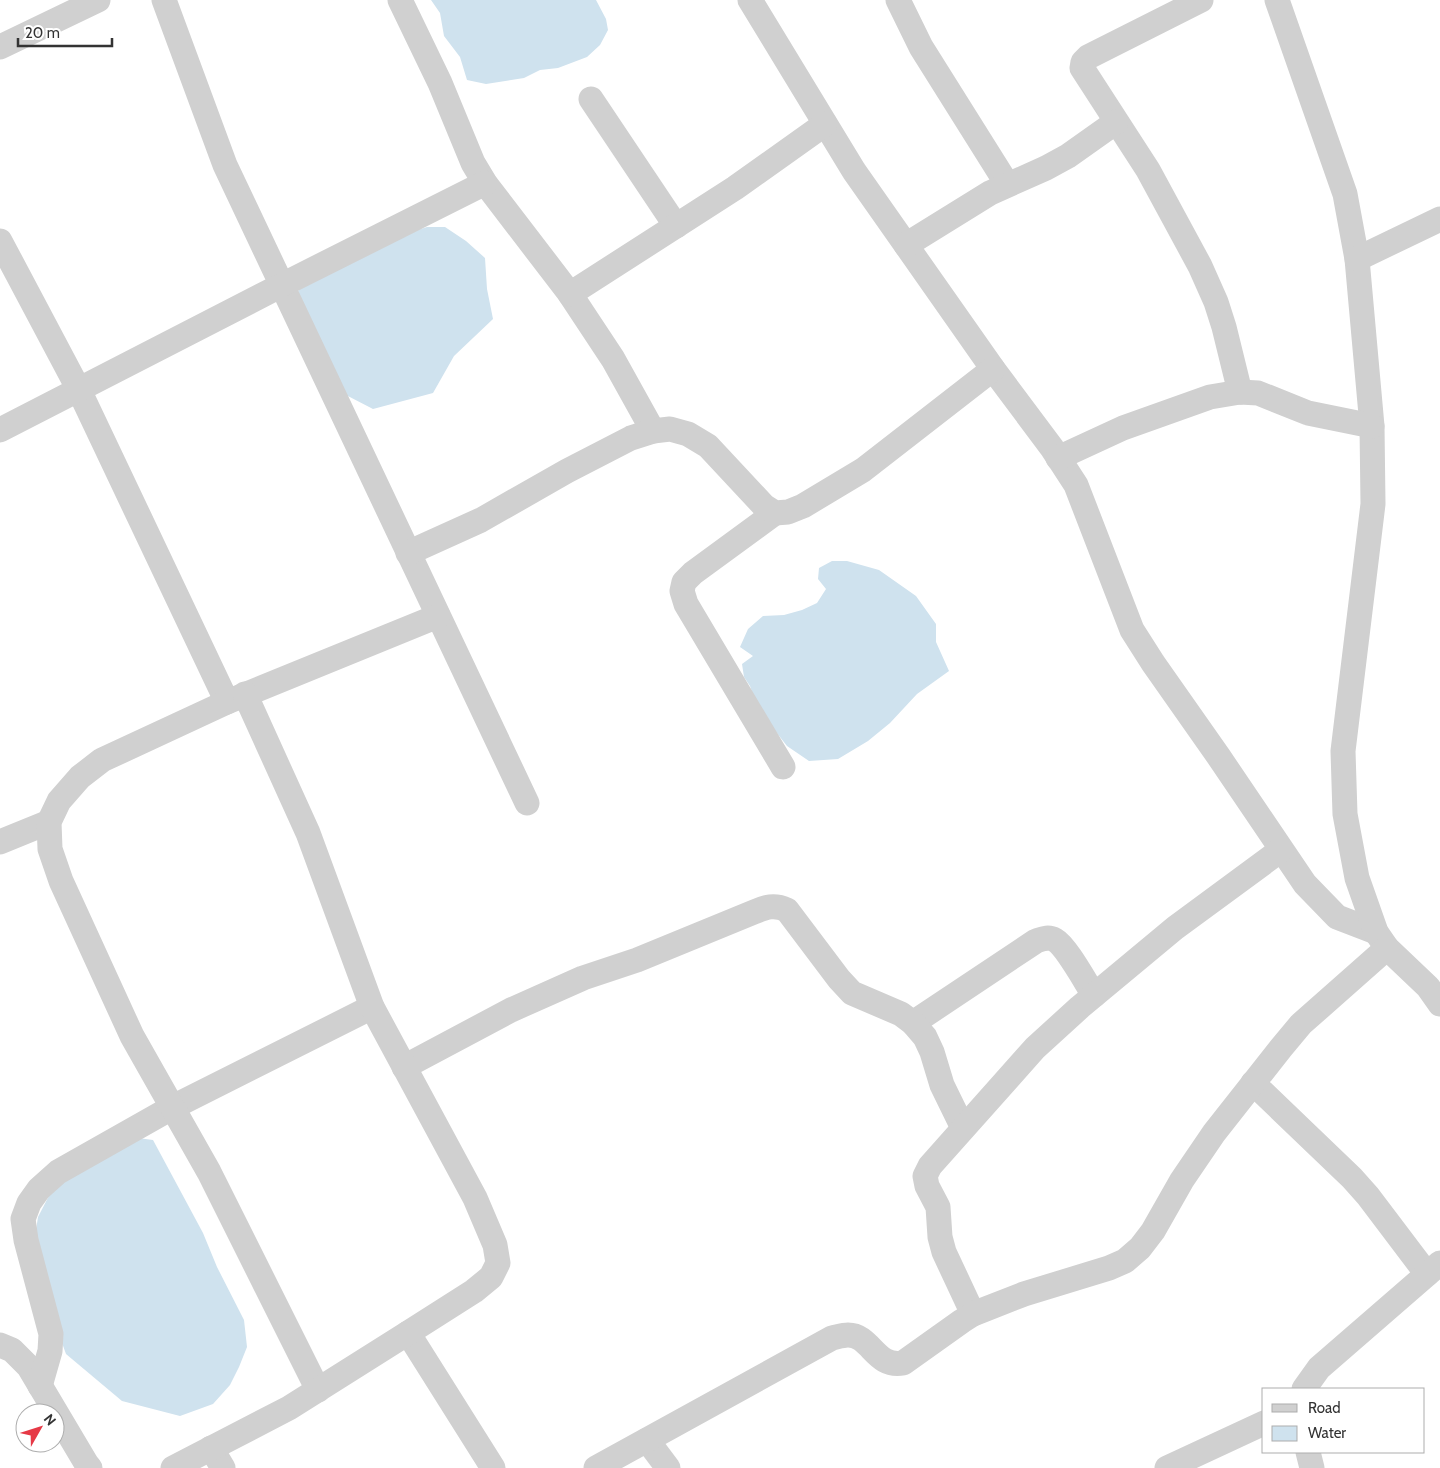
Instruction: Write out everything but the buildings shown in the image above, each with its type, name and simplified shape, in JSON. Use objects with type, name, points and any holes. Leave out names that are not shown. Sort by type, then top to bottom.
[{"type":"street","points":[[0,47],[98,0]]},
{"type":"street","points":[[164,0],[225,165],[527,803]]},
{"type":"street","points":[[400,0],[440,84],[473,163],[485,183],[570,294],[613,359],[653,431]]},
{"type":"street","points":[[750,0],[854,171],[1076,484],[1132,630],[1281,850],[1305,884],[1337,917],[1381,940],[1436,990]]},
{"type":"street","points":[[898,0],[922,47],[1007,184]]},
{"type":"street","points":[[1201,0],[1088,56],[1083,62],[1082,68],[1085,76],[1152,178],[1200,266],[1216,302],[1224,327],[1240,392]]},
{"type":"street","points":[[1277,0],[1345,194],[1357,259],[1372,426],[1372,513],[1343,751],[1345,814],[1357,878],[1381,940]]},
{"type":"street","points":[[591,99],[676,226]]},
{"type":"street","points":[[906,245],[965,207],[1007,184],[1046,168],[1068,156],[1116,122]]},
{"type":"street","points":[[570,294],[735,188],[825,124]]},
{"type":"street","points":[[0,430],[485,183]]},
{"type":"street","points":[[1357,259],[1440,219]]},
{"type":"street","points":[[0,241],[79,390],[236,698],[308,833],[372,1007],[474,1198],[495,1245],[498,1263],[491,1278],[474,1291],[289,1408],[217,1458],[173,1468]]},
{"type":"street","points":[[783,768],[694,619],[682,591],[684,582],[693,573],[775,513],[788,512],[803,506],[863,470],[993,369]]},
{"type":"street","points":[[1058,458],[1123,428],[1210,397],[1240,392],[1258,394],[1308,413],[1372,426]]},
{"type":"street","points":[[408,553],[481,520],[567,471],[631,438],[653,431],[670,429],[688,434],[708,446],[764,506],[775,513]]},
{"type":"street","points":[[318,1390],[208,1172],[132,1036],[61,881],[50,849],[49,822],[59,801],[80,777],[102,760],[236,698],[438,616]]},
{"type":"street","points":[[0,842],[49,822]]},
{"type":"street","points":[[973,1314],[944,1252],[940,1237],[938,1207],[927,1186],[925,1176],[936,1159],[1034,1048],[1175,928],[1281,850]]},
{"type":"street","points":[[404,1067],[511,1010],[583,978],[637,960],[770,906],[787,910],[838,979],[852,993],[901,1014],[913,1023],[925,1037],[932,1052],[942,1085],[963,1128]]},
{"type":"street","points":[[913,1023],[1036,941],[1046,937],[1055,940],[1062,947],[1094,995]]},
{"type":"street","points":[[596,1468],[832,1338],[849,1335],[860,1339],[884,1360],[894,1364],[903,1363],[973,1314],[1024,1294],[1110,1268],[1125,1260],[1140,1248],[1153,1231],[1182,1180],[1204,1148],[1300,1024],[1381,940]]},
{"type":"street","points":[[40,1386],[50,1351],[51,1334],[26,1240],[23,1219],[29,1204],[39,1189],[58,1172],[94,1150],[173,1107],[372,1007]]},
{"type":"street","points":[[1253,1083],[1352,1178],[1433,1268],[1319,1368],[1305,1388]]},
{"type":"street","points":[[408,1333],[493,1468]]},
{"type":"street","points":[[0,1345],[12,1350],[29,1368],[90,1468]]},
{"type":"street","points":[[1166,1468],[1262,1424]]},
{"type":"street","points":[[647,1440],[668,1468]]},
{"type":"street","points":[[1308,1453],[1312,1468]]},
{"type":"water","points":[[431,0],[596,0],[606,19],[608,30],[600,45],[587,57],[558,68],[540,70],[524,78],[486,84],[467,80],[460,57],[444,36],[440,13]]},
{"type":"water","points":[[427,227],[445,227],[466,241],[485,258],[487,289],[493,319],[454,356],[433,393],[373,409],[344,394],[310,326],[298,291],[306,283],[399,236]]},
{"type":"water","points":[[832,561],[847,561],[879,570],[916,596],[936,624],[936,642],[949,671],[917,694],[890,723],[868,741],[838,759],[809,761],[787,746],[758,709],[750,686],[744,677],[742,664],[753,656],[740,647],[748,629],[763,616],[784,615],[817,603],[826,589],[818,579],[819,568]]},
{"type":"water","points":[[138,1138],[153,1140],[203,1233],[217,1267],[244,1320],[247,1347],[230,1385],[213,1404],[180,1416],[122,1401],[66,1354],[58,1332],[34,1243],[38,1217],[53,1188]]}]
